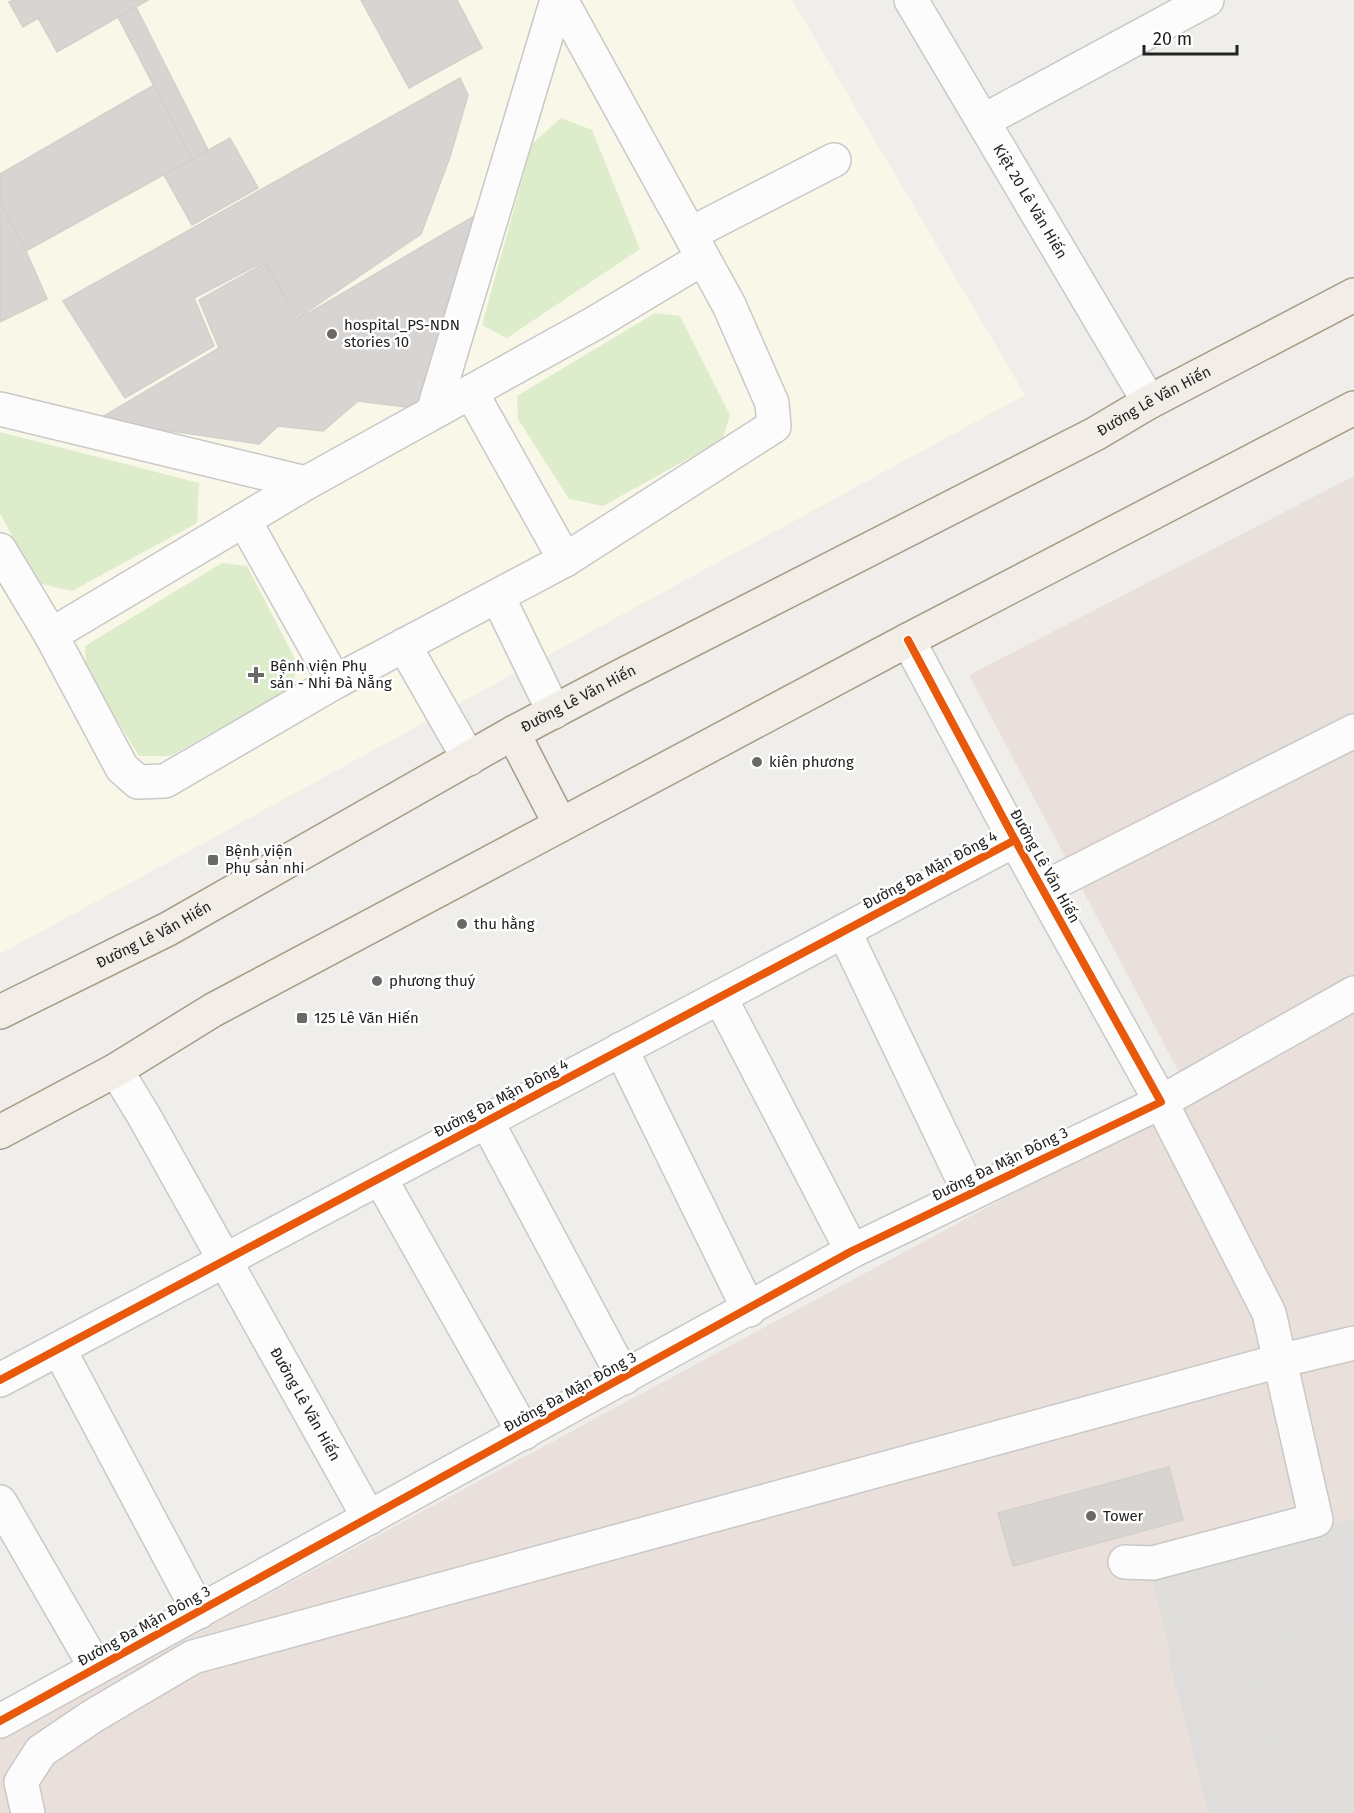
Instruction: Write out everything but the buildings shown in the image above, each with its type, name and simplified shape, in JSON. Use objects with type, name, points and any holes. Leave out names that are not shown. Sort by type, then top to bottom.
[{"type":"main road","name":"Đường Lê Văn Hiến","points":[[0,1012],[168,929],[513,733],[1095,434],[1149,402],[1354,295]]},
{"type":"main road","points":[[0,1132],[116,1070],[213,1010],[560,824],[1354,408]]},
{"type":"main road","points":[[513,733],[560,824]]},
{"type":"street","points":[[0,550],[51,635],[122,768],[138,782],[165,781],[335,682],[565,560],[774,426],[772,403],[729,305],[559,0]]},
{"type":"street","points":[[434,412],[559,0]]},
{"type":"street","name":"Kiệt 20 Lê Văn Hiến","points":[[911,0],[1149,402]]},
{"type":"street","points":[[983,121],[1208,0]]},
{"type":"street","points":[[51,635],[306,483],[595,323],[696,246],[834,160]]},
{"type":"street","points":[[471,392],[565,560]]},
{"type":"street","points":[[0,409],[306,483]]},
{"type":"street","points":[[244,520],[335,682]]},
{"type":"street","points":[[498,597],[554,712]]},
{"type":"street","name":"Đường Lê Văn Hiến","points":[[908,640],[1015,840],[1161,1102],[1269,1313],[1278,1361],[1316,1520],[1153,1563],[1125,1562]]},
{"type":"street","points":[[404,645],[469,759]]},
{"type":"street","points":[[1042,889],[1354,730]]},
{"type":"street","name":"Đường Đa Mặn Đông 4","points":[[0,1380],[1015,840]]},
{"type":"street","points":[[844,931],[970,1194]]},
{"type":"street","name":"Đường Đa Mặn Đông 3","points":[[0,1721],[749,1310],[852,1251],[1161,1102],[1354,993]]},
{"type":"street","points":[[720,997],[852,1251]]},
{"type":"street","points":[[621,1049],[749,1310]]},
{"type":"street","name":"Đường Lê Văn Hiến","points":[[116,1070],[226,1261],[369,1518]]},
{"type":"street","points":[[486,1120],[624,1378]]},
{"type":"street","points":[[380,1178],[524,1433]]},
{"type":"street","points":[[28,1813],[21,1782],[41,1751],[93,1716],[193,1657],[1278,1361],[1354,1343]]},
{"type":"street","points":[[60,1349],[199,1612]]},
{"type":"street","points":[[0,1502],[96,1668]]},
{"type":"shaded area","name":"Bệnh viện Phụ sản - Nhi Đà Nẵng","points":[[0,0],[792,0],[1025,395],[0,954]]},
{"type":"shaded area","points":[[1354,476],[1354,1813],[0,1813],[0,1739],[1192,1097],[969,675]]},
{"type":"shaded area","points":[[1354,1519],[1354,1813],[1208,1813],[1151,1574]]},
{"type":"green space","points":[[561,118],[592,130],[640,249],[507,338],[482,325],[532,144]]},
{"type":"green space","points":[[655,313],[680,316],[730,415],[722,440],[603,506],[569,499],[518,419],[517,396]]},
{"type":"green space","points":[[0,432],[199,483],[197,523],[72,591],[37,583],[0,513]]},
{"type":"green space","points":[[222,563],[247,566],[298,665],[290,690],[170,756],[139,756],[86,670],[85,646]]},
{"type":"taxiway","points":[[1253,1813],[1212,1660],[1216,1636],[1228,1617],[1243,1608],[1354,1577]]},
{"type":"cycle path","points":[[0,1721],[852,1251],[1161,1102],[1015,840],[908,640]]},
{"type":"cycle path","points":[[0,1380],[1015,840]]},
{"type":"place","name":"hospital_PS-NDN stories 10","points":[[332,334]]},
{"type":"place","name":"Bệnh viện Phụ sản - Nhi Đà Nẵng","points":[[256,675]]},
{"type":"place","name":"kiên phương","points":[[757,762]]},
{"type":"place","name":"Bệnh viện Phụ sản nhi","points":[[213,860]]},
{"type":"place","name":"thu hằng","points":[[462,924]]},
{"type":"place","name":"phương thuý","points":[[377,981]]},
{"type":"place","name":"125 Lê Văn Hiến","points":[[302,1018]]},
{"type":"place","name":"Tower","points":[[1091,1516]]}]
